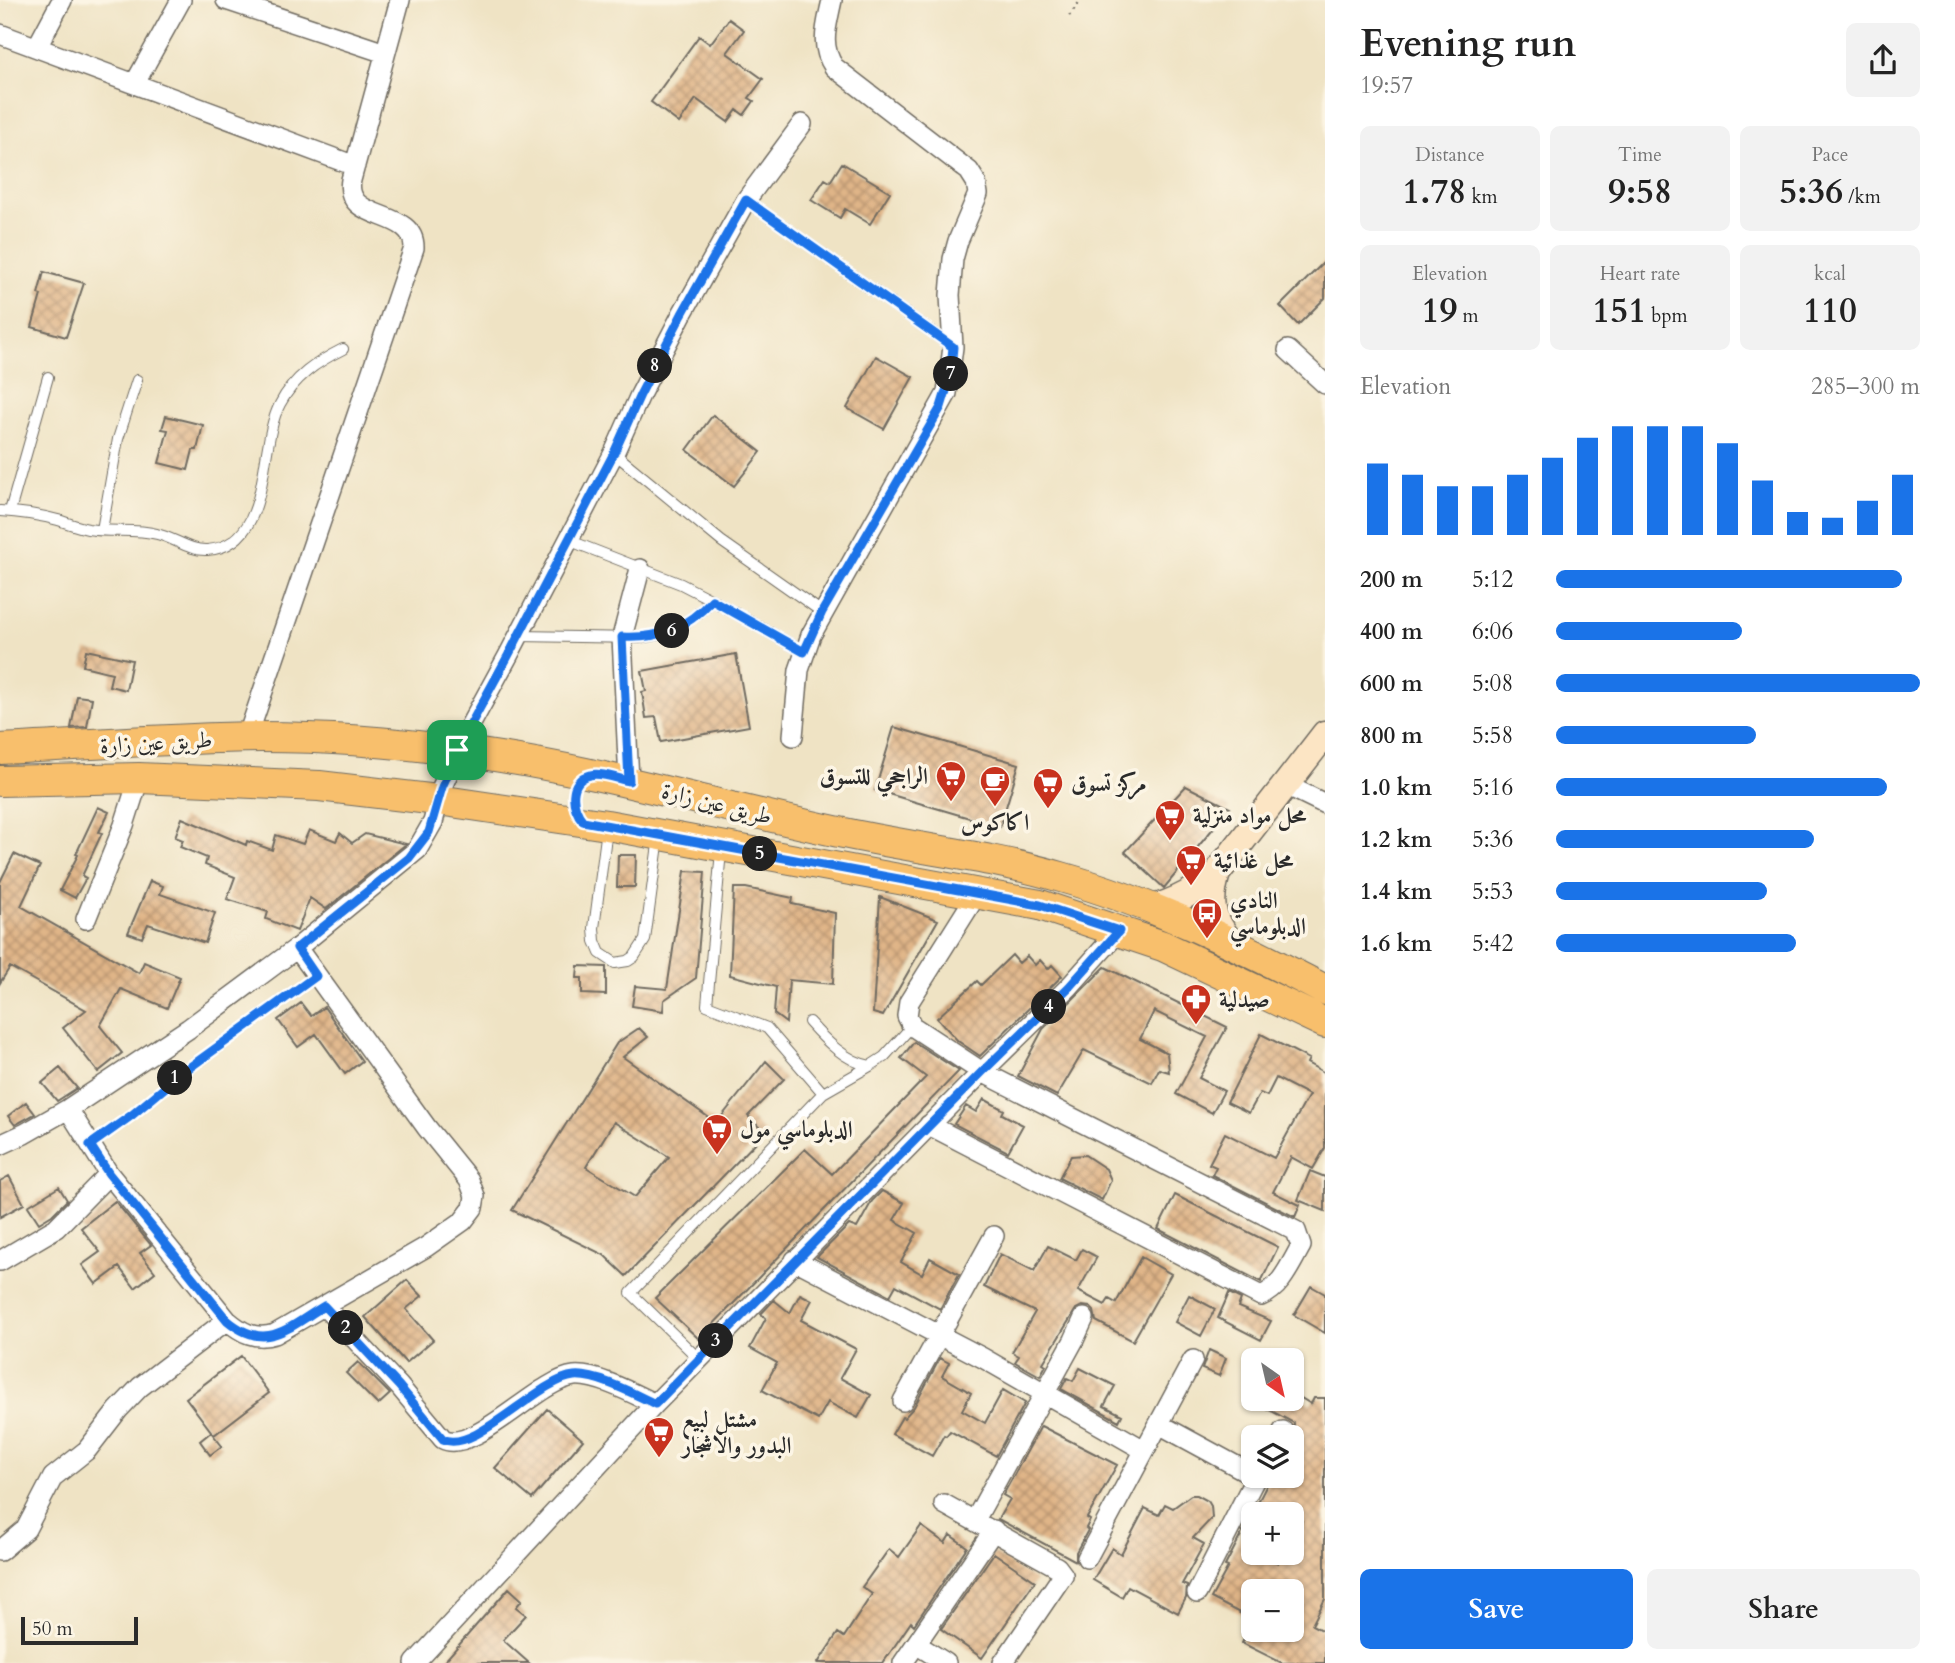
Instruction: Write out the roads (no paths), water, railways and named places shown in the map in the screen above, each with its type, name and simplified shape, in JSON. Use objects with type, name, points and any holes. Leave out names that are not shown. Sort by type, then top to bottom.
[{"type":"main road","points":[[1150,909],[1179,900],[1217,873],[1325,734]]},
{"type":"main road","name":"طريق عين زارة","points":[[0,749],[247,738],[338,740],[457,750],[592,774],[837,832],[1059,876],[1150,909],[1231,943],[1325,990]]},
{"type":"main road","points":[[592,774],[580,782],[573,795],[575,809],[595,823]]},
{"type":"main road","name":"طريق عين زارة","points":[[0,781],[139,778],[319,786],[595,823],[722,846],[1040,905],[1163,946],[1325,1023]]},
{"type":"main road","points":[[1217,873],[1212,891],[1212,910],[1219,928],[1231,943]]},
{"type":"street","points":[[37,47],[62,0]]},
{"type":"street","points":[[135,83],[181,0]]},
{"type":"street","points":[[226,0],[386,53]]},
{"type":"street","points":[[247,738],[414,248],[408,228],[363,208],[355,201],[350,185],[400,0]]},
{"type":"street","points":[[793,736],[796,691],[804,652],[822,612],[941,407],[950,378],[953,347],[950,276],[958,241],[977,200],[976,181],[969,171],[834,67],[824,42],[832,0]]},
{"type":"street","points":[[0,34],[355,166]]},
{"type":"street","points":[[0,1145],[68,1109],[188,1029],[297,948],[417,850],[433,822],[438,800],[457,750],[614,453],[640,395],[682,314],[746,200],[802,124]]},
{"type":"street","points":[[1288,350],[1325,384]]},
{"type":"street","points":[[629,781],[622,637],[640,569]]},
{"type":"street","points":[[86,919],[124,825],[139,778]]},
{"type":"street","points":[[1284,784],[1325,804]]},
{"type":"street","points":[[929,1125],[1261,1296],[1272,1292],[1301,1247],[1296,1231],[982,1072],[912,1026],[907,1016],[909,1002],[977,894]]},
{"type":"street","points":[[415,1663],[655,1404],[929,1125],[1069,987],[1119,931]]},
{"type":"street","points":[[68,1109],[109,1174],[227,1320],[251,1336],[275,1334],[426,1247],[463,1221],[472,1208],[475,1196],[468,1180],[427,1128],[297,948]]},
{"type":"street","points":[[0,1261],[56,1228],[109,1174]]},
{"type":"street","points":[[903,1401],[994,1236]]},
{"type":"street","points":[[795,1260],[940,1335],[1144,1450]]},
{"type":"street","points":[[324,1306],[399,1386],[443,1439],[450,1443],[466,1440],[564,1378],[576,1376],[625,1390],[655,1404]]},
{"type":"street","points":[[975,1520],[1084,1318]]},
{"type":"street","points":[[0,1551],[26,1529],[53,1476],[87,1450],[132,1395],[227,1320]]},
{"type":"street","points":[[1087,1558],[1193,1360]]},
{"type":"street","points":[[1159,1424],[1241,1468]]},
{"type":"street","points":[[1196,1593],[1248,1488]]},
{"type":"street","points":[[944,1504],[1057,1567],[1063,1575],[1003,1663]]},
{"type":"street","points":[[903,1663],[993,1530]]},
{"type":"street","points":[[916,1644],[946,1663]]},
{"type":"lane","points":[[746,200],[953,347]]},
{"type":"lane","points":[[48,377],[5,511],[39,516],[90,530],[160,534],[197,549],[217,548],[236,539],[250,524],[271,430],[288,390],[308,369],[343,349]]},
{"type":"lane","points":[[102,530],[107,489],[118,439],[137,380]]},
{"type":"lane","points":[[614,453],[721,541],[822,612]]},
{"type":"lane","points":[[568,540],[712,600],[804,652]]},
{"type":"lane","points":[[519,635],[656,636],[687,623],[712,600]]},
{"type":"lane","points":[[595,823],[594,934],[600,953],[615,963],[622,963],[634,957],[645,940],[659,835]]},
{"type":"lane","points":[[722,846],[707,1005],[767,1028],[823,1093]]},
{"type":"lane","points":[[809,1022],[824,1038],[848,1056],[870,1066]]},
{"type":"lane","points":[[699,1359],[631,1293],[823,1093],[884,1057],[912,1026]]},
{"type":"place","name":"الراجحي للتسوق","points":[[951,803]]},
{"type":"place","name":"اكاكوس","points":[[995,808]]},
{"type":"place","name":"مركز تسوق","points":[[1048,810]]},
{"type":"place","name":"محل مواد منزلية","points":[[1170,842]]},
{"type":"place","name":"محل غذائية","points":[[1191,887]]},
{"type":"place","name":"النادي الدبلوماسي","points":[[1207,940]]},
{"type":"place","name":"صيدلية","points":[[1196,1026]]},
{"type":"place","name":"الدبلوماسي مول","points":[[717,1156]]},
{"type":"place","name":"مشتل لبيع البدور والاشجار","points":[[659,1459]]}]
